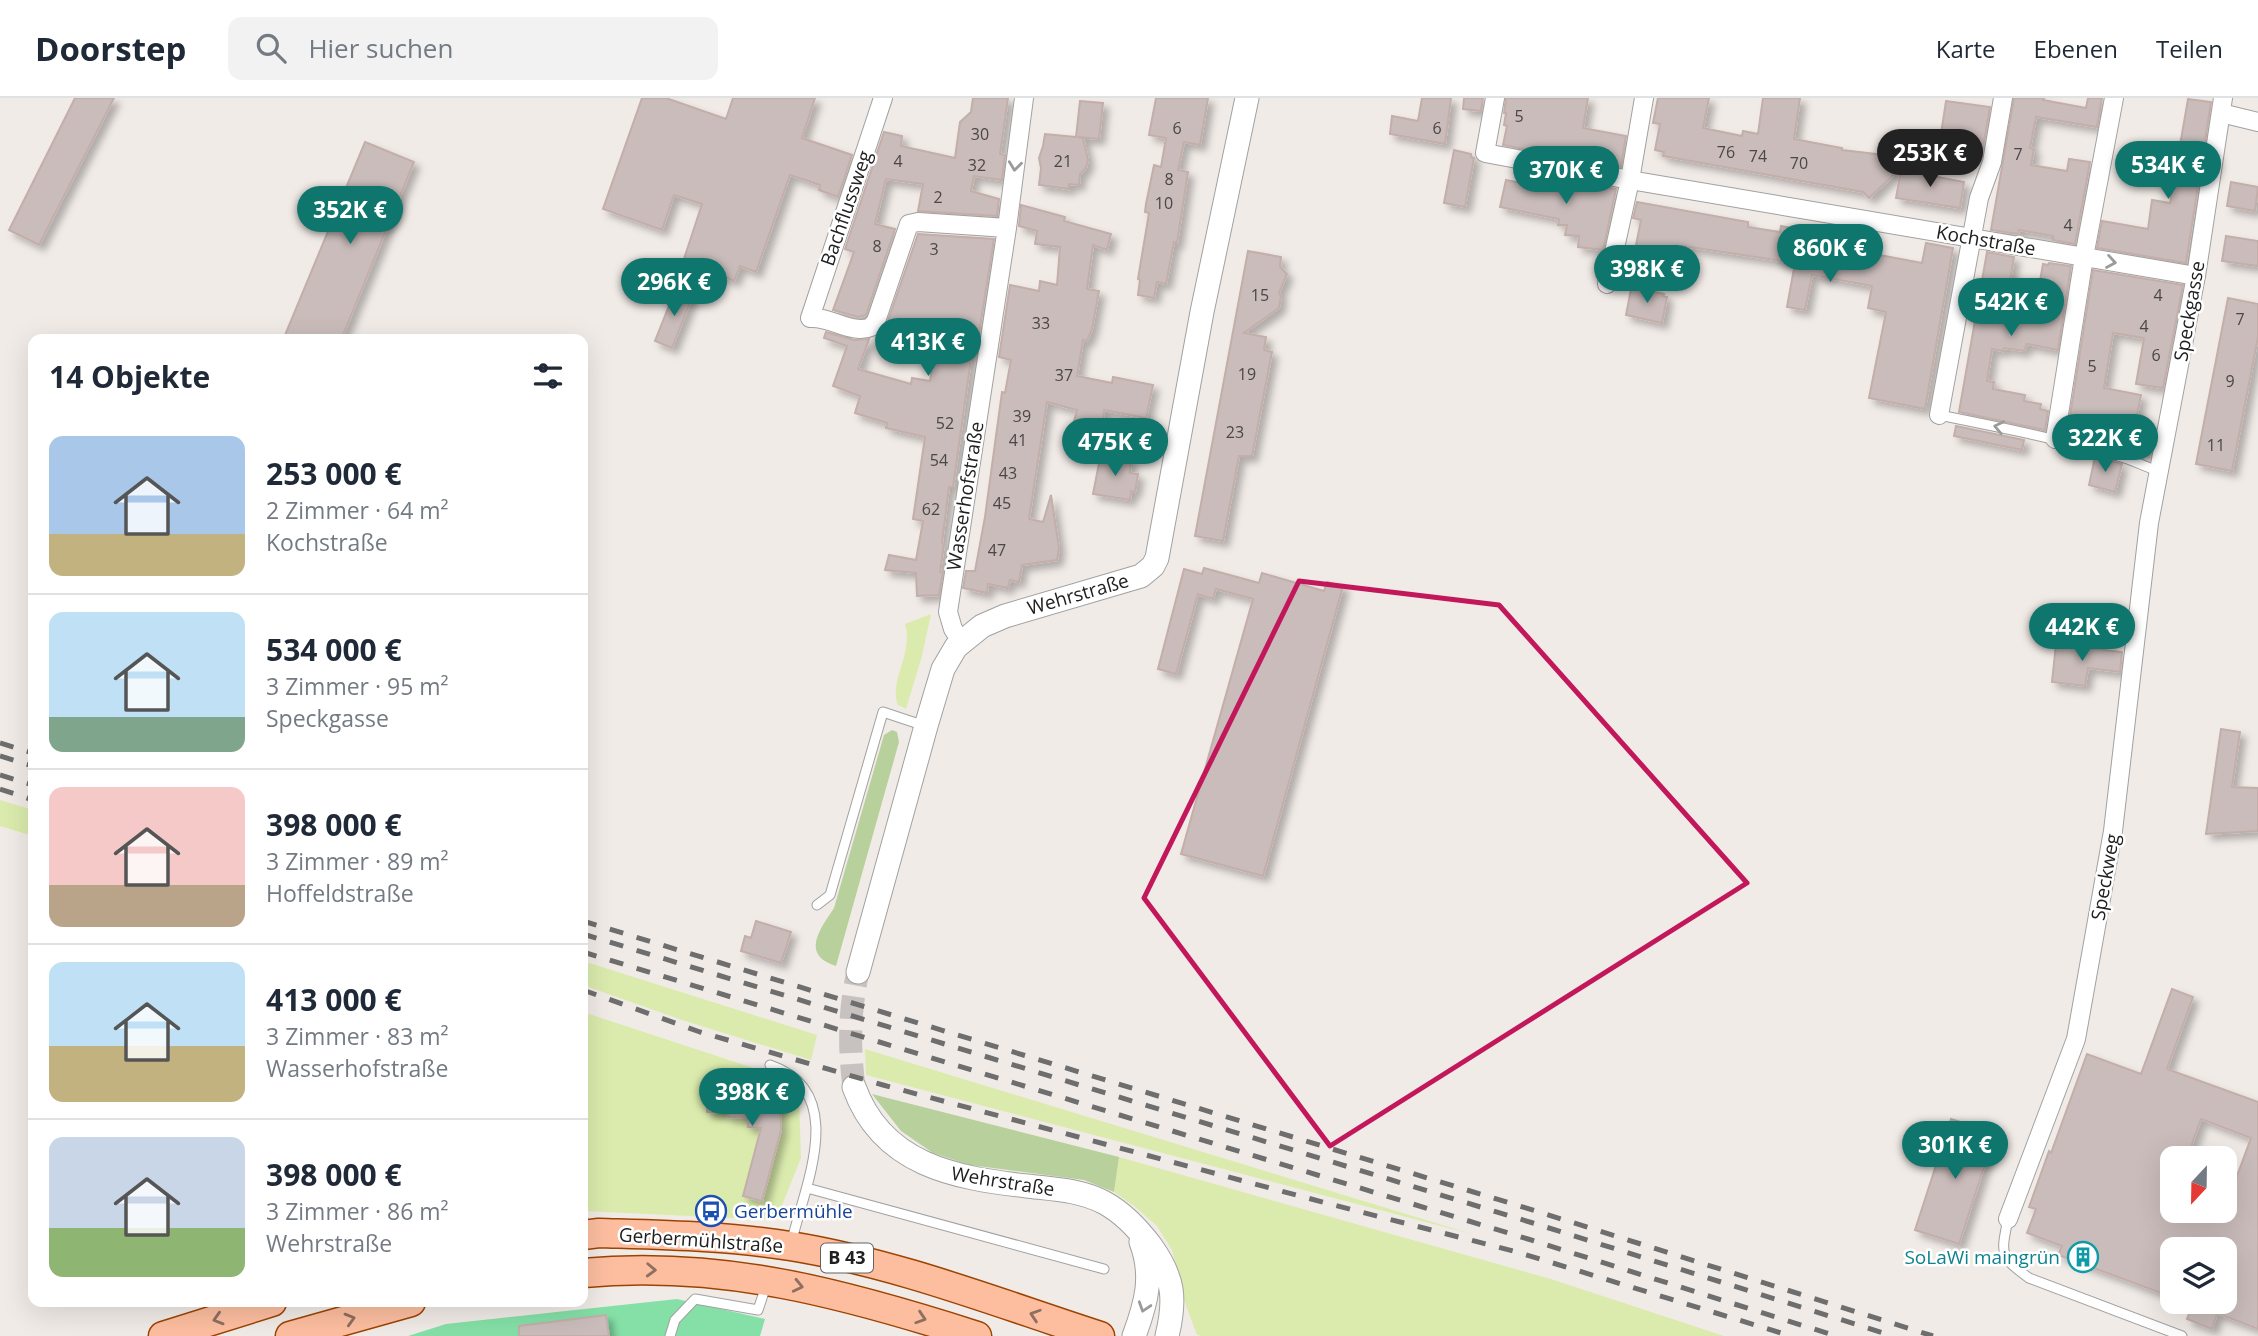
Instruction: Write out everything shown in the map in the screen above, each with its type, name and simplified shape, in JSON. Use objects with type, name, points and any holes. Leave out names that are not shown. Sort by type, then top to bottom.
[{"type":"main road","name":"Gerbermühlstraße","points":[[588,1234],[701,1237],[791,1246],[903,1272],[1100,1336]]},
{"type":"main road","name":"Gerbermühlstraße","points":[[588,1272],[623,1269],[660,1270],[767,1280],[865,1301],[977,1336]]},
{"type":"main road","points":[[163,1336],[256,1307]]},
{"type":"main road","points":[[290,1336],[393,1307]]},
{"type":"street","name":"Bachflussweg","points":[[883,98],[810,318],[819,317],[858,329],[871,327],[876,321],[893,275],[909,224],[918,222],[1007,228]]},
{"type":"street","name":"Wasserhofstraße","points":[[961,641],[953,629],[948,612],[1007,228],[1024,98]]},
{"type":"street","name":"Wehrstraße","points":[[858,972],[926,726],[950,654],[961,641],[982,626],[1006,616],[1141,576],[1153,566],[1159,551],[1202,312],[1247,98]]},
{"type":"street","name":"Kochstraße","points":[[1495,98],[1485,153],[2196,276]]},
{"type":"street","points":[[1607,284],[1630,180],[1644,98]]},
{"type":"street","points":[[1939,415],[1979,198],[1992,162],[2003,98]]},
{"type":"street","points":[[2055,439],[2084,257],[2114,98]]},
{"type":"street","points":[[2222,105],[2258,122]]},
{"type":"street","name":"Speckgasse","points":[[2150,523],[2196,276],[2222,105]]},
{"type":"street","name":"Speckweg","points":[[2008,1219],[2076,1040],[2113,831],[2150,523]]},
{"type":"street","name":"Wehrstraße","points":[[854,1087],[866,1113],[884,1135],[922,1163],[972,1179],[1060,1189],[1105,1203],[1137,1229],[1155,1251],[1169,1277],[1173,1303],[1167,1336]]},
{"type":"street","points":[[1134,1336],[1147,1297],[1149,1280],[1137,1229]]},
{"type":"lane","points":[[1939,415],[2055,439],[2123,457],[2159,471]]},
{"type":"lane","points":[[817,905],[830,895],[883,712],[926,726]]},
{"type":"lane","points":[[770,1065],[785,1070],[800,1083],[810,1095],[815,1108],[817,1130],[807,1188],[791,1246]]},
{"type":"lane","points":[[807,1188],[1104,1269]]},
{"type":"lane","points":[[2008,1219],[2002,1247],[2010,1264],[2029,1278],[2182,1336]]},
{"type":"lane","points":[[670,1336],[675,1320],[695,1299],[758,1310],[767,1280]]},
{"type":"highlighted area","points":[[1299,581],[1499,605],[1747,883],[1330,1146],[1144,898]]},
{"type":"green space","points":[[931,614],[906,709],[898,705],[896,696],[906,646],[905,624]]},
{"type":"green space","points":[[892,730],[897,732],[899,742],[836,966],[819,955],[816,941],[834,908],[884,735]]},
{"type":"green space","points":[[0,800],[28,808],[28,834],[0,826]]},
{"type":"green space","points":[[588,963],[817,1035],[811,1060],[682,1020],[588,987]]},
{"type":"green space","points":[[588,1014],[772,1074],[799,1098],[801,1158],[776,1220],[588,1211]]},
{"type":"green space","points":[[865,1049],[1475,1235],[866,1075]]},
{"type":"green space","points":[[872,1094],[1119,1157],[1114,1192],[1084,1180],[970,1165],[933,1153],[901,1131]]},
{"type":"green space","points":[[1119,1157],[1551,1279],[1724,1336],[1197,1335],[1186,1306],[1172,1250],[1157,1226],[1114,1192]]},
{"type":"green space","points":[[677,1299],[765,1319],[760,1336],[408,1336],[446,1324]]},
{"type":"building","points":[[75,98],[114,98],[39,245],[9,230]]},
{"type":"building","points":[[642,98],[666,98],[726,119],[733,98],[815,98],[802,138],[852,155],[838,197],[819,190],[820,185],[790,175],[756,272],[740,266],[734,281],[684,259],[702,204],[674,195],[662,230],[603,209]]},
{"type":"building","points":[[973,98],[1008,98],[1000,154],[1005,155],[1002,180],[974,176],[971,191],[999,199],[997,216],[918,211],[923,184],[886,179],[875,224],[895,229],[866,315],[858,317],[833,310],[854,252],[845,249],[884,132],[902,136],[901,146],[955,158],[960,122],[971,112]]},
{"type":"building","points":[[1156,98],[1208,98],[1200,145],[1184,142],[1178,170],[1188,172],[1177,243],[1174,242],[1166,284],[1157,282],[1154,298],[1138,295],[1138,279],[1149,213],[1145,212],[1146,204],[1154,165],[1161,167],[1166,138],[1149,135]]},
{"type":"building","points":[[1422,98],[1451,98],[1445,144],[1390,134],[1392,116],[1418,121]]},
{"type":"building","points":[[1464,98],[1483,98],[1481,111],[1463,109]]},
{"type":"building","points":[[1506,98],[1588,98],[1583,128],[1626,136],[1621,167],[1503,145],[1507,126],[1504,125]]},
{"type":"building","points":[[1658,98],[1709,98],[1703,128],[1742,136],[1743,131],[1758,134],[1763,98],[1800,98],[1794,139],[1842,150],[1884,155],[1883,166],[1900,169],[1869,198],[1863,192],[1663,156],[1664,152],[1655,150],[1660,124],[1653,123]]},
{"type":"building","points":[[2014,98],[2044,98],[2043,100],[2086,108],[2088,98],[2102,98],[2097,127],[2036,117],[2030,148],[2034,149],[2031,165],[2067,171],[2069,159],[2090,162],[2075,244],[2053,240],[2053,236],[2019,230],[2018,234],[1991,230]]},
{"type":"building","points":[[2188,99],[2211,102],[2186,263],[2097,248],[2102,221],[2148,229],[2152,200],[2170,203]]},
{"type":"building","points":[[1080,101],[1103,103],[1099,139],[1078,137],[1083,138],[1088,160],[1086,168],[1080,174],[1079,185],[1069,184],[1069,189],[1039,185],[1039,158],[1045,134],[1076,137]]},
{"type":"building","points":[[1946,101],[1990,107],[1983,147],[1940,141]]},
{"type":"building","points":[[365,142],[414,162],[343,334],[285,334]]},
{"type":"building","points":[[1454,150],[1471,154],[1474,158],[1465,207],[1444,203]]},
{"type":"building","points":[[1901,170],[1964,182],[1960,208],[1896,198]]},
{"type":"building","points":[[1538,174],[1616,189],[1603,250],[1578,247],[1579,236],[1565,235],[1567,225],[1558,225],[1559,219],[1500,207],[1506,180],[1536,186]]},
{"type":"building","points":[[2231,182],[2258,187],[2255,211],[2227,206]]},
{"type":"building","points":[[1637,202],[1748,222],[1748,227],[1780,232],[1781,226],[1839,237],[1844,242],[1867,246],[1869,253],[1922,263],[1926,243],[1953,248],[1925,409],[1869,398],[1886,312],[1868,308],[1872,286],[1812,275],[1805,310],[1787,307],[1795,263],[1683,246],[1681,256],[1652,254],[1651,258],[1634,255],[1641,220],[1633,218]]},
{"type":"building","points":[[1021,205],[1111,234],[1107,250],[1093,245],[1087,289],[1099,291],[1092,329],[1087,341],[1083,340],[1077,376],[1112,383],[1113,377],[1153,385],[1146,418],[1104,410],[1102,435],[1071,432],[1077,410],[1047,402],[1029,519],[1043,522],[1051,495],[1059,548],[1057,560],[1022,565],[1019,582],[1010,580],[1008,588],[988,584],[987,593],[963,588],[966,571],[975,571],[1002,392],[1005,393],[1011,360],[999,357],[1010,285],[1039,291],[1040,281],[1057,285],[1060,247],[1035,244],[1037,231],[1019,226]]},
{"type":"building","points":[[918,234],[994,239],[976,352],[972,352],[953,487],[949,487],[939,595],[917,596],[916,573],[885,570],[889,555],[916,560],[923,521],[913,519],[925,437],[886,428],[887,423],[855,413],[860,396],[833,386],[847,346],[824,338],[826,332],[854,340],[869,339],[858,369],[911,384],[912,378],[930,381],[936,337],[885,329]]},
{"type":"building","points":[[2226,236],[2258,241],[2258,266],[2222,261]]},
{"type":"building","points":[[1248,251],[1281,257],[1280,267],[1287,274],[1279,293],[1279,308],[1244,333],[1266,337],[1264,350],[1272,352],[1252,456],[1239,456],[1223,541],[1195,536]]},
{"type":"building","points":[[1987,252],[2014,257],[2007,299],[2036,304],[2043,264],[2071,266],[2058,350],[2027,344],[2024,351],[1992,349],[1987,381],[1994,382],[1993,389],[2025,395],[2024,401],[2041,404],[2040,409],[2048,411],[2045,430],[1959,412]]},
{"type":"building","points":[[2093,270],[2183,285],[2163,388],[2136,384],[2144,338],[2113,333],[2104,388],[2141,395],[2135,425],[2155,428],[2150,455],[2067,435]]},
{"type":"building","points":[[676,288],[693,295],[672,348],[655,341]]},
{"type":"building","points":[[1631,289],[1667,297],[1662,323],[1626,315]]},
{"type":"building","points":[[2228,298],[2258,304],[2258,337],[2232,471],[2196,464]]},
{"type":"building","points":[[1956,426],[2024,440],[2022,450],[1954,436]]},
{"type":"building","points":[[1101,453],[1131,459],[1130,473],[1138,474],[1135,492],[1131,491],[1130,500],[1093,494]]},
{"type":"building","points":[[2095,457],[2122,464],[2115,492],[2089,485]]},
{"type":"building","points":[[1204,568],[1259,583],[1262,573],[1324,591],[1327,582],[1343,586],[1263,876],[1181,854],[1253,599],[1216,589],[1213,599],[1198,594],[1176,674],[1158,669],[1184,569],[1202,574]]},
{"type":"building","points":[[2056,644],[2122,652],[2120,672],[2088,668],[2085,686],[2052,682]]},
{"type":"building","points":[[2221,729],[2240,732],[2232,787],[2258,788],[2258,831],[2206,834]]},
{"type":"building","points":[[756,921],[791,932],[781,963],[741,951],[745,936],[751,938]]},
{"type":"building","points":[[2172,989],[2193,997],[2167,1069],[2258,1102],[2258,1329],[2220,1314],[2237,1314],[2237,1237],[2160,1237],[2160,1293],[2058,1255],[2062,1246],[2027,1233],[2036,1209],[2029,1207],[2087,1054],[2141,1074]]},
{"type":"building","points":[[708,1085],[759,1088],[759,1096],[780,1098],[781,1130],[762,1201],[743,1196],[761,1128],[748,1127],[748,1118],[728,1117],[729,1113],[707,1112]]},
{"type":"building","points":[[1951,1119],[1995,1133],[1959,1244],[1915,1230]]},
{"type":"building","points":[[2189,1314],[2217,1314],[2212,1329],[2187,1319]]},
{"type":"building","points":[[606,1315],[609,1336],[519,1336],[519,1326]]},
{"type":"tunnel","points":[[854,1087],[851,1029],[858,972]]},
{"type":"railway","points":[[0,743],[28,751]]},
{"type":"railway","points":[[0,756],[28,764]]},
{"type":"railway","points":[[0,775],[28,783]]},
{"type":"railway","points":[[0,789],[28,798]]},
{"type":"railway","points":[[588,923],[1536,1211],[1933,1336]]},
{"type":"railway","points":[[588,936],[1533,1223],[1893,1336]]},
{"type":"railway","points":[[588,954],[1528,1239],[1836,1336]]},
{"type":"railway","points":[[588,992],[700,1032],[883,1085],[1517,1252],[1791,1336]]},
{"type":"place","name":"Gerbermühle","points":[[711,1211]]},
{"type":"place","name":"SoLaWi maingrün","points":[[2083,1257]]}]
